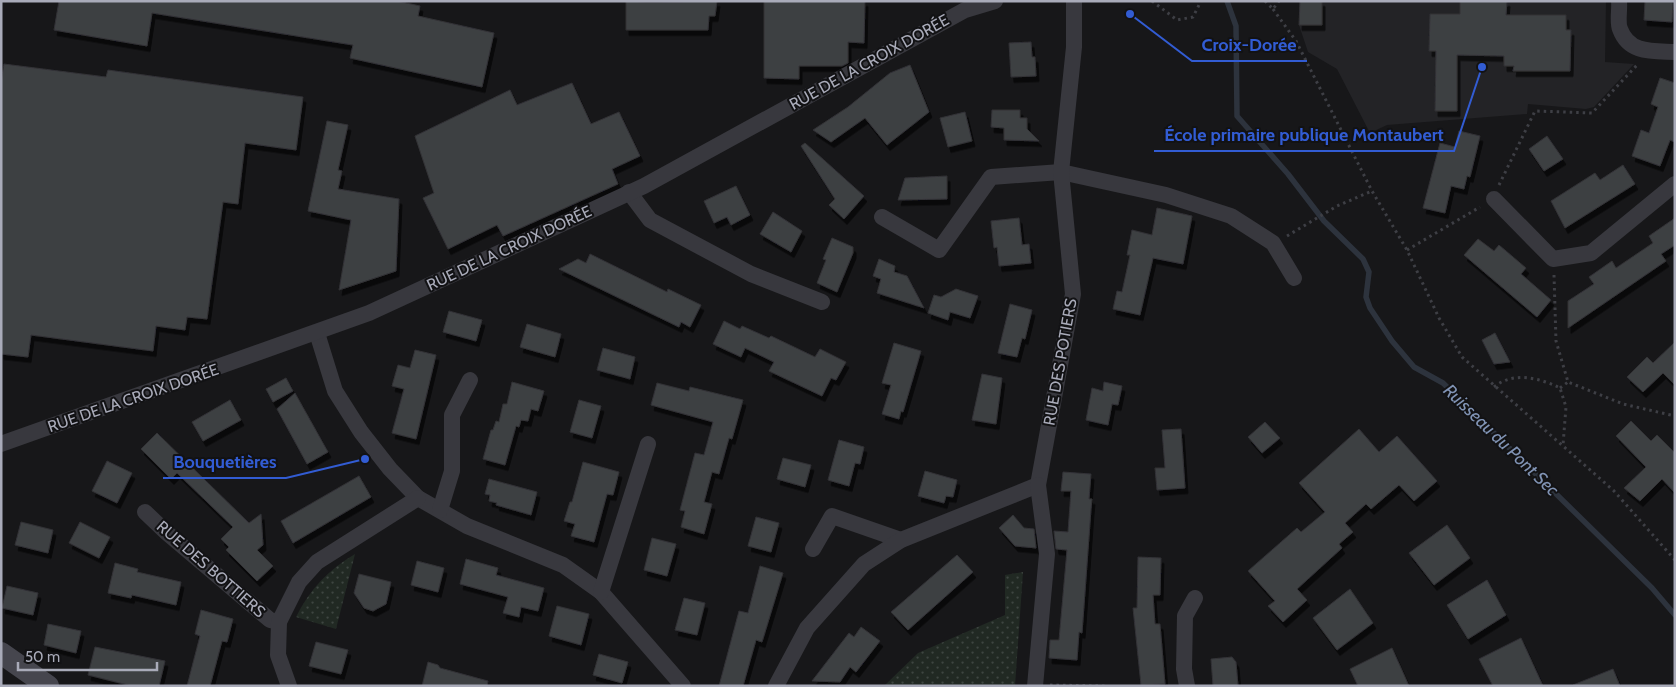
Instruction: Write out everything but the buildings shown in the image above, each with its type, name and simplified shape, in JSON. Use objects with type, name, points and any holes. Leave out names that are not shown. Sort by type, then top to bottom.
[{"type":"street","name":"RUE DE LA CROIX DORÉE","points":[[1,444],[369,313],[629,192],[965,10],[994,1]]},
{"type":"street","name":"RUE DES POTIERS","points":[[1035,685],[1047,554],[1038,485],[1072,294],[1061,172],[1074,47],[1074,1]]},
{"type":"street","points":[[1619,1],[1620,29],[1631,46],[1641,50],[1675,52]]},
{"type":"street","points":[[882,217],[939,250],[991,177],[1061,172],[1166,195],[1232,216],[1273,243],[1294,278]]},
{"type":"street","points":[[1494,199],[1553,259],[1591,252],[1675,184]]},
{"type":"street","points":[[629,192],[650,220],[751,274],[822,302]]},
{"type":"street","points":[[317,333],[335,390],[360,432],[418,498],[467,526],[563,565],[601,592],[684,686]]},
{"type":"street","points":[[440,510],[452,471],[452,416],[470,380]]},
{"type":"street","points":[[601,592],[648,444]]},
{"type":"street","points":[[776,686],[807,628],[864,564],[901,540],[1038,485]]},
{"type":"street","points":[[289,686],[278,655],[279,622],[298,582],[317,562],[418,498]]},
{"type":"street","name":"RUE DES BOTTIERS","points":[[145,512],[166,533],[270,620],[279,622]]},
{"type":"street","points":[[813,549],[832,516],[901,540]]},
{"type":"street","points":[[1187,686],[1184,668],[1185,616],[1195,598]]},
{"type":"street","points":[[1,653],[48,686]]},
{"type":"path","points":[[1152,1],[1177,20],[1193,17],[1201,1]]},
{"type":"path","points":[[1265,1],[1274,9],[1296,40],[1372,191],[1407,250],[1439,318],[1462,357],[1614,491],[1675,560]]},
{"type":"path","points":[[1274,9],[1279,1]]},
{"type":"path","points":[[1407,250],[1494,199],[1535,111],[1592,112],[1638,65],[1641,50]]},
{"type":"path","points":[[1273,243],[1308,225],[1337,206],[1372,191]]},
{"type":"path","points":[[1553,259],[1556,341],[1568,382]]},
{"type":"path","points":[[1494,387],[1500,382],[1523,377],[1543,379],[1560,388],[1566,407],[1562,446]]},
{"type":"path","points":[[1560,388],[1568,382]]},
{"type":"path","points":[[1568,382],[1623,404],[1675,416]]},
{"type":"path","points":[[1035,685],[1107,686]]},
{"type":"shaded area","points":[[1300,1],[1606,1],[1605,62],[1634,64],[1594,107],[1586,109],[1528,104],[1527,114],[1387,125],[1370,133],[1337,69],[1308,52],[1299,25]]},
{"type":"shaded area","points":[[355,554],[336,629],[296,617],[307,598],[328,573]]},
{"type":"shaded area","points":[[1023,572],[1015,686],[884,686],[918,653],[1005,615],[1005,575]]},
{"type":"waterway","name":"Ruisseau du Pont Sec","points":[[1227,1],[1236,26],[1237,116],[1288,174],[1324,221],[1363,259],[1369,272],[1366,297],[1370,308],[1392,341],[1414,367],[1443,383],[1652,588],[1675,615]]},
{"type":"place","name":"Croix-Dorée","points":[[1130,14]]},
{"type":"place","name":"École primaire publique Montaubert","points":[[1482,67]]},
{"type":"place","name":"Bouquetières","points":[[365,459]]}]
